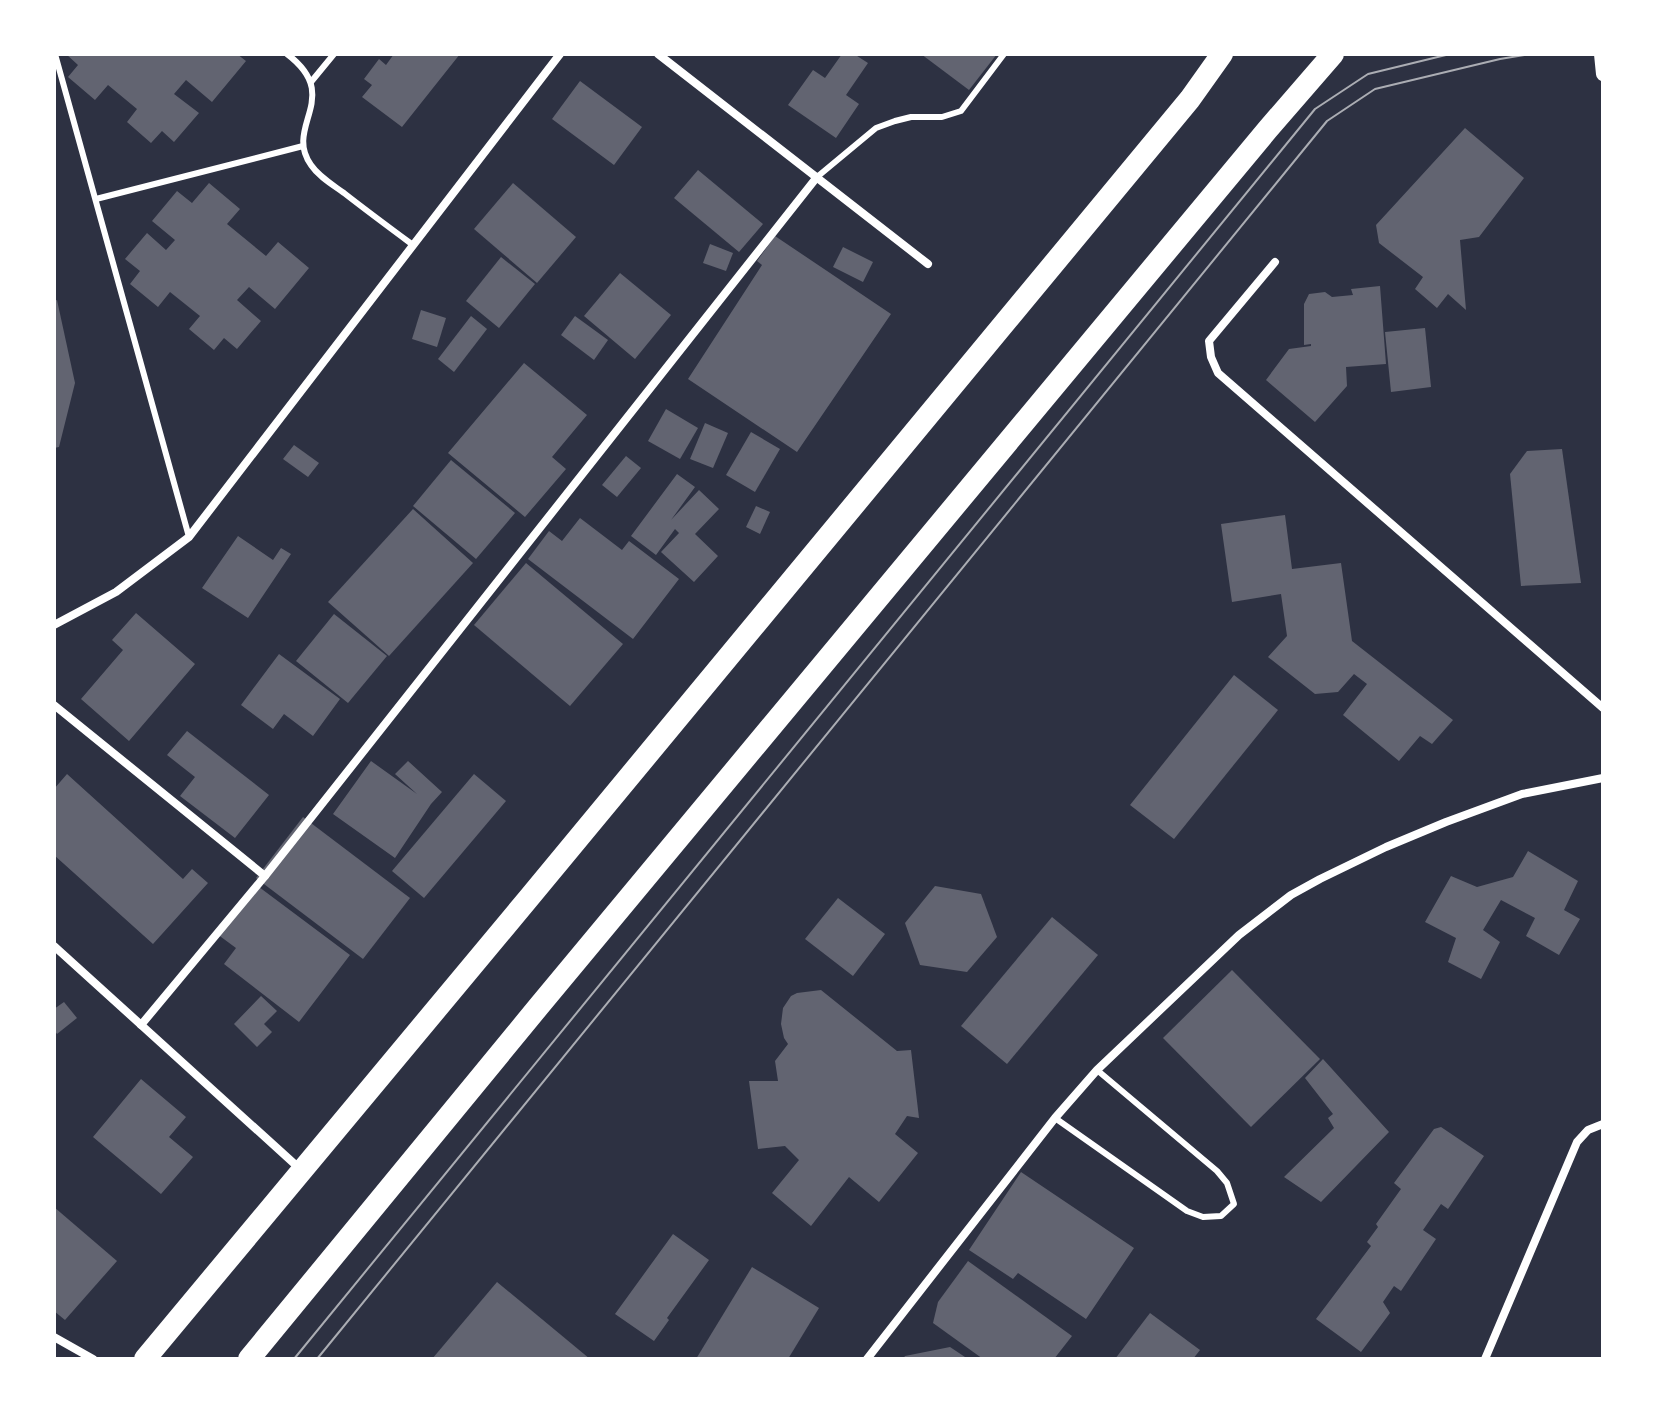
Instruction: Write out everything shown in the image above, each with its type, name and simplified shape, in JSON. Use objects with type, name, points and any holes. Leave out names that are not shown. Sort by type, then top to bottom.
[{"type":"highway","points":[[145,1359],[1190,99],[1222,54]]},
{"type":"highway","points":[[249,1359],[569,969],[1333,54]]},
{"type":"street","points":[[54,625],[116,592],[189,537],[560,54]]},
{"type":"street","points":[[1601,54],[1603,74]]},
{"type":"street","points":[[665,56],[928,264]]},
{"type":"street","points":[[141,1025],[265,876],[817,177]]},
{"type":"street","points":[[1275,262],[1209,341],[1211,357],[1218,373],[1603,708]]},
{"type":"street","points":[[54,705],[265,876]]},
{"type":"street","points":[[867,1359],[1055,1118],[1097,1070],[1239,935],[1291,895],[1320,879],[1446,822],[1522,794],[1603,778]]},
{"type":"street","points":[[54,946],[302,1171]]},
{"type":"street","points":[[1485,1359],[1577,1142],[1588,1130],[1603,1124]]},
{"type":"street","points":[[54,1337],[93,1359]]},
{"type":"lane","points":[[55,54],[189,537]]},
{"type":"lane","points":[[287,54],[299,63],[309,77],[313,99],[303,146],[310,165],[324,179],[413,245]]},
{"type":"lane","points":[[310,83],[334,54]]},
{"type":"lane","points":[[817,177],[876,128],[911,117],[942,117],[961,111],[1004,54]]},
{"type":"lane","points":[[96,199],[303,146]]},
{"type":"lane","points":[[1055,1118],[1187,1211],[1203,1217],[1221,1216],[1234,1204],[1227,1183],[1217,1171],[1097,1070]]},
{"type":"building","points":[[66,54],[237,54],[246,61],[212,102],[186,80],[174,94],[199,113],[174,142],[162,131],[151,143],[127,122],[137,109],[108,85],[95,100],[68,77],[78,65]]},
{"type":"building","points":[[394,54],[460,54],[402,127],[362,97],[372,85],[364,79],[379,59],[386,65]]},
{"type":"building","points":[[842,54],[854,54],[868,63],[846,95],[859,104],[836,138],[788,105],[813,70],[825,78]]},
{"type":"building","points":[[921,54],[997,54],[969,90]]},
{"type":"building","points":[[580,81],[642,127],[614,165],[552,119]]},
{"type":"building","points":[[1465,128],[1524,178],[1479,237],[1460,240],[1466,310],[1448,294],[1437,308],[1415,289],[1423,277],[1379,243],[1376,225]]},
{"type":"building","points":[[698,170],[763,224],[739,252],[674,198]]},
{"type":"building","points":[[209,183],[240,209],[227,224],[266,256],[278,242],[309,268],[275,309],[249,287],[237,300],[261,321],[237,349],[224,338],[214,350],[189,329],[200,316],[170,292],[158,307],[130,284],[140,271],[125,259],[147,233],[166,250],[175,240],[152,221],[177,191],[192,203]]},
{"type":"building","points":[[513,183],[576,237],[537,283],[474,229]]},
{"type":"building","points":[[775,236],[891,314],[797,452],[688,379],[762,265],[757,261]]},
{"type":"building","points":[[710,244],[733,253],[726,271],[703,263]]},
{"type":"building","points":[[843,247],[873,262],[863,282],[833,267]]},
{"type":"building","points":[[501,257],[535,284],[499,328],[466,301]]},
{"type":"building","points":[[620,273],[671,315],[635,359],[584,316]]},
{"type":"building","points":[[1380,286],[1386,364],[1346,367],[1347,386],[1315,422],[1266,380],[1289,349],[1311,346],[1304,345],[1304,304],[1309,294],[1325,292],[1332,297],[1353,295],[1351,289]]},
{"type":"building","points":[[57,300],[75,383],[59,447],[54,448],[54,301]]},
{"type":"building","points":[[421,310],[446,318],[437,347],[412,339]]},
{"type":"building","points":[[471,316],[487,329],[454,372],[438,359]]},
{"type":"building","points":[[575,316],[608,340],[594,360],[561,335]]},
{"type":"building","points":[[1425,328],[1431,387],[1391,392],[1385,332]]},
{"type":"building","points":[[524,363],[587,415],[552,457],[566,469],[525,517],[448,453]]},
{"type":"building","points":[[666,409],[698,428],[680,459],[648,441]]},
{"type":"building","points":[[705,423],[728,433],[713,468],[690,459]]},
{"type":"building","points":[[751,432],[780,449],[755,492],[726,475]]},
{"type":"building","points":[[294,445],[319,463],[308,477],[283,459]]},
{"type":"building","points":[[1562,449],[1581,583],[1521,586],[1510,474],[1527,451]]},
{"type":"building","points":[[626,456],[641,468],[617,497],[602,485]]},
{"type":"building","points":[[451,460],[515,513],[476,559],[413,506]]},
{"type":"building","points":[[677,474],[695,487],[671,520],[699,490],[719,509],[695,534],[718,556],[694,582],[661,552],[679,533],[675,529],[656,555],[631,536]]},
{"type":"building","points":[[756,506],[770,512],[760,534],[746,527]]},
{"type":"building","points":[[413,509],[473,563],[389,656],[328,602]]},
{"type":"building","points":[[1285,515],[1292,569],[1341,563],[1352,641],[1453,720],[1432,744],[1420,736],[1399,761],[1343,715],[1367,684],[1354,674],[1338,692],[1315,694],[1268,657],[1287,636],[1281,594],[1232,602],[1221,524]]},
{"type":"building","points":[[580,518],[622,550],[629,541],[679,579],[633,639],[528,559],[549,531],[562,541]]},
{"type":"building","points":[[238,536],[273,560],[281,548],[291,554],[248,618],[202,588]]},
{"type":"building","points":[[526,563],[623,644],[570,706],[474,625]]},
{"type":"building","points":[[136,613],[195,664],[129,741],[81,699],[123,650],[112,640]]},
{"type":"building","points":[[334,614],[387,656],[348,703],[296,661]]},
{"type":"building","points":[[279,654],[340,699],[313,736],[284,714],[273,729],[241,705]]},
{"type":"building","points":[[1234,675],[1278,710],[1174,839],[1130,805]]},
{"type":"building","points":[[187,731],[269,795],[235,838],[180,796],[195,777],[167,755]]},
{"type":"building","points":[[371,761],[417,794],[395,774],[408,761],[442,792],[395,858],[333,814]]},
{"type":"building","points":[[67,774],[183,879],[192,869],[208,883],[153,944],[54,855],[54,789]]},
{"type":"building","points":[[474,774],[506,801],[424,898],[392,871]]},
{"type":"building","points":[[303,817],[410,898],[363,959],[256,878]]},
{"type":"building","points":[[1528,851],[1578,881],[1564,910],[1580,919],[1559,955],[1526,936],[1535,918],[1501,900],[1483,930],[1500,942],[1481,979],[1448,962],[1456,938],[1425,922],[1451,876],[1477,887],[1513,877]]},
{"type":"building","points":[[255,884],[350,955],[299,1022],[224,964],[236,948],[217,934]]},
{"type":"building","points":[[935,886],[981,894],[997,937],[967,972],[920,965],[905,923]]},
{"type":"building","points":[[838,898],[885,934],[853,976],[805,939]]},
{"type":"building","points":[[1052,917],[1098,955],[1007,1064],[961,1026]]},
{"type":"building","points":[[1232,970],[1320,1059],[1251,1127],[1163,1038]]},
{"type":"building","points":[[821,990],[897,1051],[911,1050],[919,1118],[907,1116],[895,1134],[918,1153],[879,1202],[849,1177],[811,1226],[772,1193],[799,1160],[785,1146],[758,1149],[749,1081],[778,1081],[775,1061],[788,1044],[781,1024],[783,1008],[797,993]]},
{"type":"building","points":[[261,996],[277,1011],[264,1024],[272,1032],[257,1047],[234,1024]]},
{"type":"building","points":[[64,1002],[77,1018],[57,1034],[54,1030],[54,1009]]},
{"type":"building","points":[[1323,1059],[1389,1132],[1321,1202],[1284,1177],[1334,1128],[1328,1118],[1333,1114],[1305,1078]]},
{"type":"building","points":[[141,1079],[186,1117],[169,1137],[193,1157],[161,1194],[93,1137]]},
{"type":"building","points":[[1441,1127],[1484,1156],[1448,1209],[1441,1204],[1423,1230],[1436,1239],[1401,1291],[1394,1286],[1383,1302],[1390,1313],[1361,1352],[1316,1319],[1371,1246],[1367,1242],[1378,1227],[1376,1224],[1401,1189],[1394,1183],[1434,1129]]},
{"type":"building","points":[[1021,1172],[1134,1248],[1086,1319],[1018,1273],[1013,1279],[969,1250]]},
{"type":"building","points":[[54,1207],[117,1261],[65,1320],[54,1311]]},
{"type":"building","points":[[673,1234],[709,1260],[654,1341],[615,1314]]},
{"type":"building","points":[[968,1261],[1072,1336],[1054,1359],[983,1359],[933,1323],[938,1302]]},
{"type":"building","points":[[752,1267],[819,1308],[788,1359],[696,1359]]},
{"type":"building","points":[[497,1282],[590,1359],[432,1359]]},
{"type":"building","points":[[1150,1313],[1200,1350],[1193,1359],[1115,1359]]},
{"type":"building","points":[[950,1347],[968,1359],[903,1359],[905,1356]]},
{"type":"tram line","points":[[294,1359],[1315,109],[1368,74],[1450,54]]},
{"type":"tram line","points":[[317,1359],[1327,121],[1375,89],[1531,54]]}]
